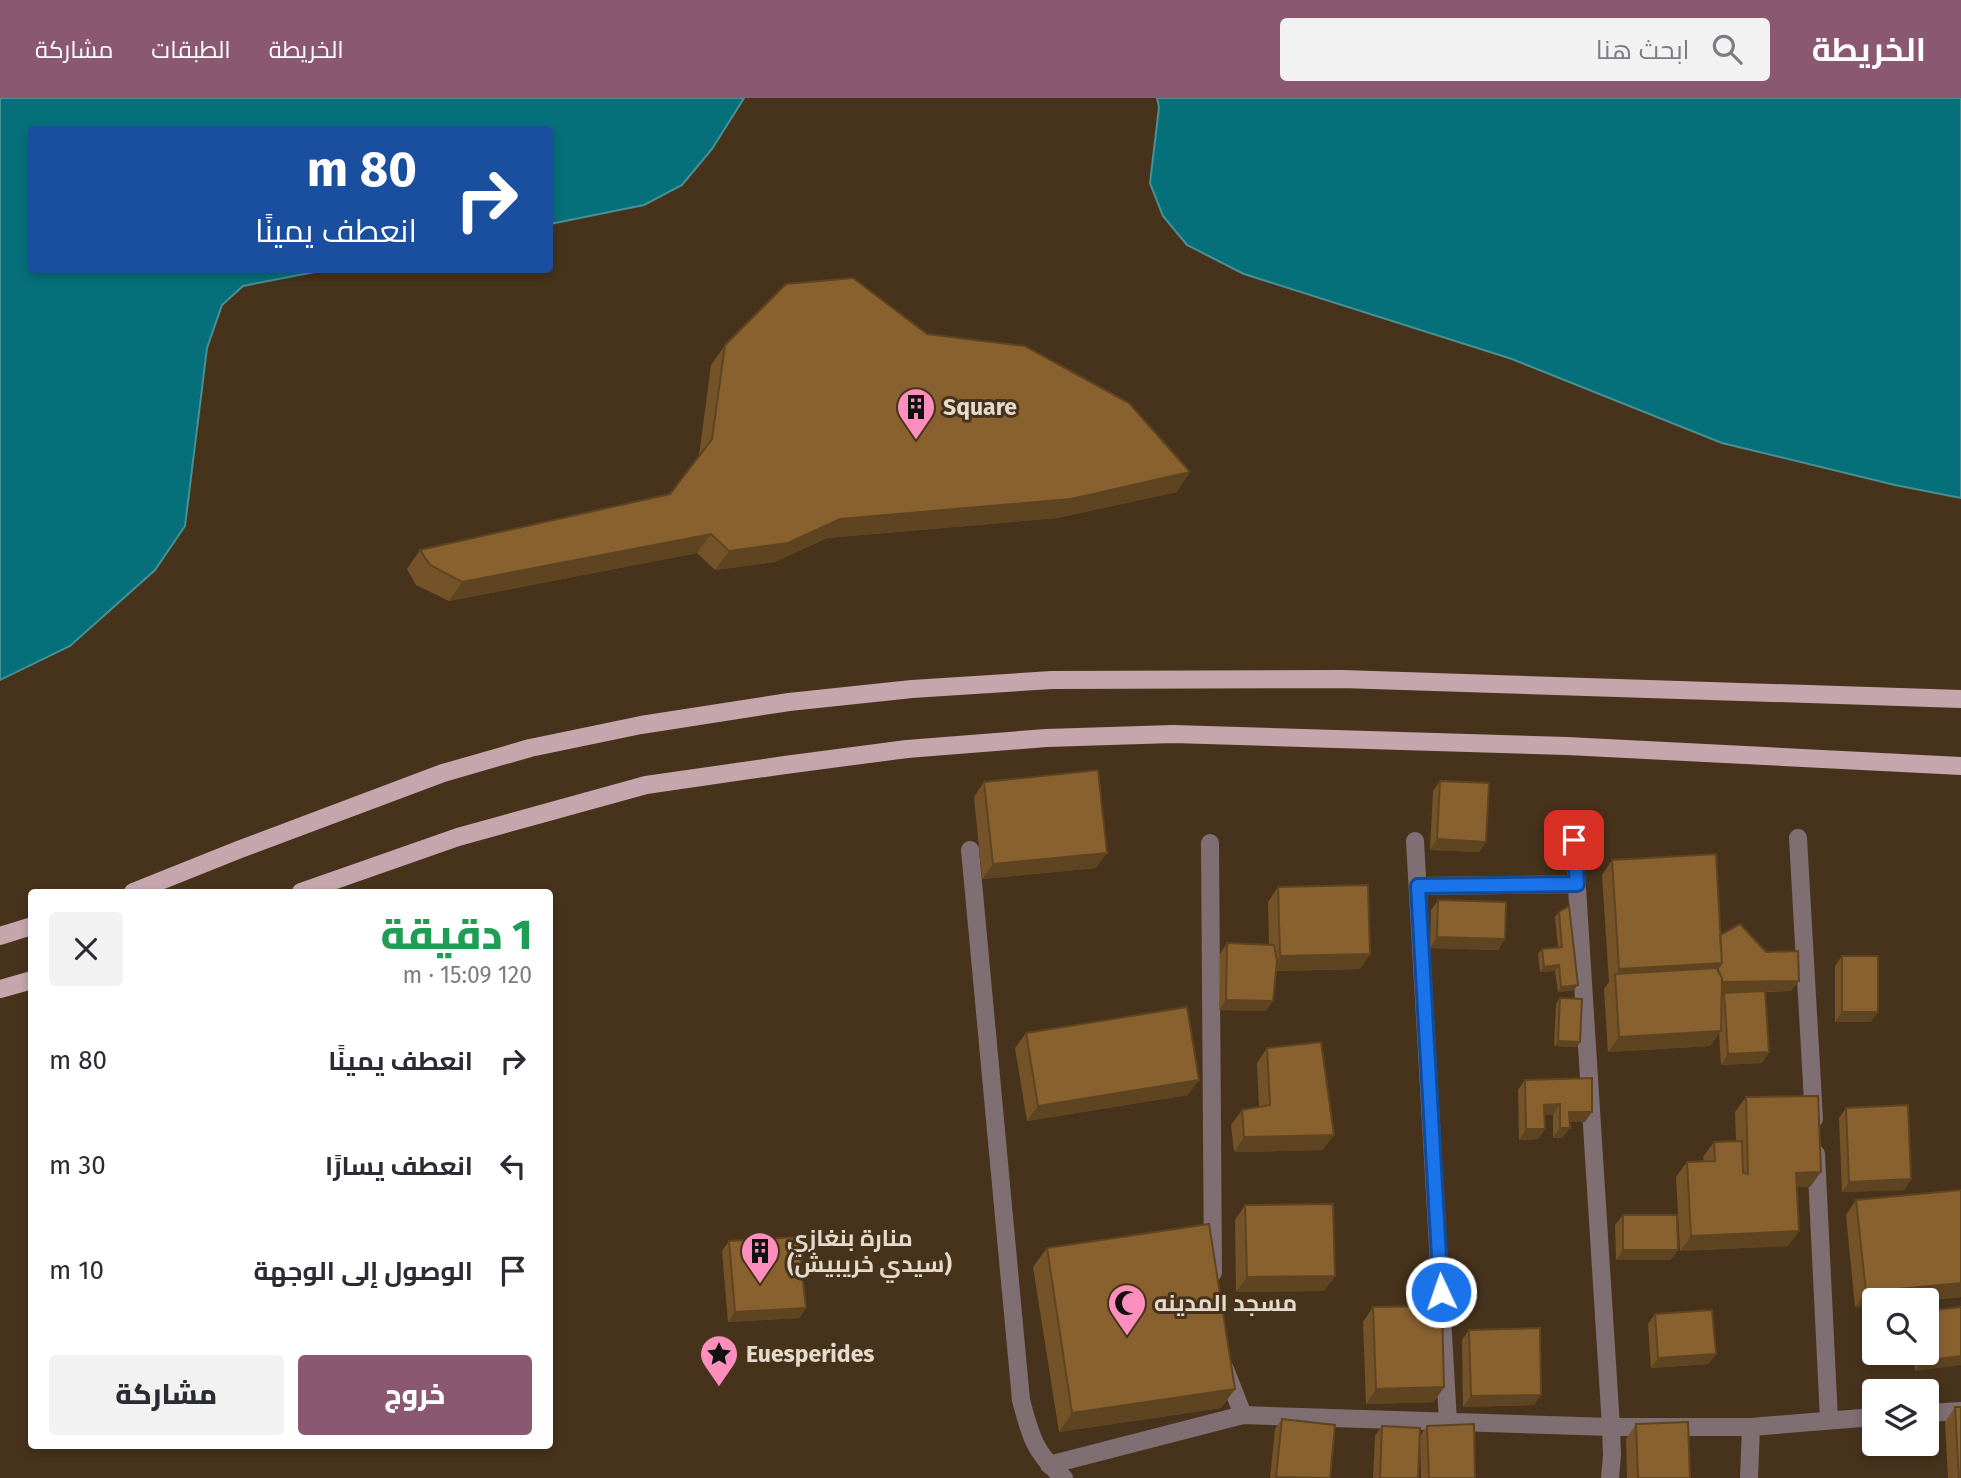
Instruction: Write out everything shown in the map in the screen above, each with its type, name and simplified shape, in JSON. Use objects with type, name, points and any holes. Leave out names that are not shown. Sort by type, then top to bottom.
[{"type":"main road","points":[[140,889],[443,773],[530,748],[641,724],[789,702],[912,689],[1052,680],[1287,679],[1961,699]]},
{"type":"main road","points":[[310,889],[458,837],[646,785],[894,751],[1046,738],[1173,734],[1567,746],[1961,766]]},
{"type":"main road","points":[[0,936],[28,927]]},
{"type":"main road","points":[[0,989],[28,981]]},
{"type":"street","points":[[1798,838],[1824,1285],[1829,1420]]},
{"type":"street","points":[[1574,840],[1611,1427],[1610,1478]]},
{"type":"street","points":[[1415,841],[1448,1422]]},
{"type":"street","points":[[1210,843],[1213,1296]]},
{"type":"street","points":[[970,850],[1021,1400],[1030,1437],[1049,1465],[1064,1478]]},
{"type":"street","points":[[1418,886],[1577,884]]},
{"type":"street","points":[[1219,1347],[1242,1415]]},
{"type":"street","points":[[1939,1412],[1961,1411]]},
{"type":"street","points":[[1049,1465],[1242,1415],[1611,1427],[1751,1427],[1862,1418]]},
{"type":"street","points":[[1749,1478],[1751,1427]]},
{"type":"water","points":[[0,98],[744,98],[712,149],[682,185],[644,205],[553,223],[553,126],[28,126],[28,273],[310,273],[243,286],[222,305],[207,348],[185,526],[155,570],[70,646],[0,680]]},
{"type":"water","points":[[1157,98],[1961,98],[1961,498],[1895,485],[1722,443],[1512,359],[1244,274],[1187,245],[1163,216],[1150,183],[1159,107]]},
{"type":"building","name":"Square","points":[[853,278],[927,334],[1025,346],[1129,403],[1190,472],[1071,499],[840,519],[788,543],[729,551],[711,534],[462,582],[430,565],[420,550],[670,494],[712,439],[725,345],[786,284]]},
{"type":"building","points":[[1098,770],[1107,853],[993,864],[984,782]]},
{"type":"building","points":[[1440,781],[1489,783],[1486,842],[1437,839]]},
{"type":"building","points":[[1716,854],[1722,963],[1619,969],[1612,860]]},
{"type":"building","points":[[1368,885],[1370,954],[1280,956],[1278,887]]},
{"type":"building","points":[[1438,900],[1506,902],[1505,939],[1437,937]]},
{"type":"building","points":[[1569,906],[1578,985],[1561,987],[1559,965],[1544,967],[1542,949],[1562,947],[1559,912]]},
{"type":"building","points":[[1740,924],[1766,952],[1798,951],[1799,981],[1722,982],[1718,971],[1722,963],[1720,935]]},
{"type":"building","points":[[1227,943],[1274,945],[1277,961],[1273,1001],[1226,1000]]},
{"type":"building","points":[[1842,956],[1878,956],[1878,1012],[1842,1012]]},
{"type":"building","points":[[1717,968],[1722,978],[1721,1031],[1619,1037],[1615,974]]},
{"type":"building","points":[[1765,991],[1769,1052],[1728,1054],[1724,993]]},
{"type":"building","points":[[1560,998],[1582,999],[1580,1042],[1558,1041]]},
{"type":"building","points":[[1187,1007],[1199,1080],[1038,1106],[1026,1033]]},
{"type":"building","points":[[1321,1042],[1334,1135],[1244,1137],[1242,1110],[1270,1105],[1267,1048]]},
{"type":"building","points":[[1592,1078],[1592,1112],[1569,1112],[1570,1128],[1560,1128],[1560,1104],[1544,1105],[1545,1129],[1526,1129],[1525,1080]]},
{"type":"building","points":[[1818,1096],[1821,1172],[1796,1173],[1799,1231],[1691,1236],[1687,1162],[1715,1161],[1714,1142],[1742,1141],[1743,1173],[1748,1174],[1746,1097]]},
{"type":"building","points":[[1908,1105],[1911,1179],[1849,1182],[1846,1108]]},
{"type":"building","points":[[1961,1190],[1961,1283],[1908,1288],[1866,1288],[1856,1200]]},
{"type":"building","points":[[1333,1204],[1335,1276],[1247,1277],[1245,1205]]},
{"type":"building","points":[[1623,1215],[1677,1215],[1678,1250],[1623,1250]]},
{"type":"building","name":"مسجد المدينه","points":[[1209,1224],[1235,1389],[1072,1413],[1047,1248]]},
{"type":"building","name":"منارة بنغازي (سيدي خريبيش)","points":[[798,1237],[806,1308],[735,1312],[729,1241]]},
{"type":"building","points":[[1442,1306],[1444,1387],[1376,1389],[1373,1307]]},
{"type":"building","points":[[1961,1307],[1961,1356],[1939,1359],[1939,1310]]},
{"type":"building","points":[[1712,1310],[1716,1354],[1658,1358],[1655,1314]]},
{"type":"building","points":[[1540,1328],[1541,1395],[1471,1396],[1469,1330]]},
{"type":"building","points":[[1955,1407],[1961,1407],[1961,1478],[1959,1478]]},
{"type":"building","points":[[1282,1419],[1335,1425],[1330,1478],[1276,1477]]},
{"type":"building","points":[[1688,1422],[1690,1478],[1638,1478],[1636,1424]]},
{"type":"building","points":[[1474,1424],[1475,1478],[1429,1478],[1427,1426]]},
{"type":"building","points":[[1382,1426],[1420,1428],[1418,1478],[1380,1478]]},
{"type":"place","name":"Square","points":[[916,441]]},
{"type":"place","name":"منارة بنغازي (سيدي خريبيش)","points":[[760,1285]]},
{"type":"place","name":"مسجد المدينه","points":[[1127,1337]]},
{"type":"place","name":"Euesperides","points":[[719,1388]]},
{"type":"route","points":[[1441,1292],[1418,886],[1577,884],[1574,840]]}]
